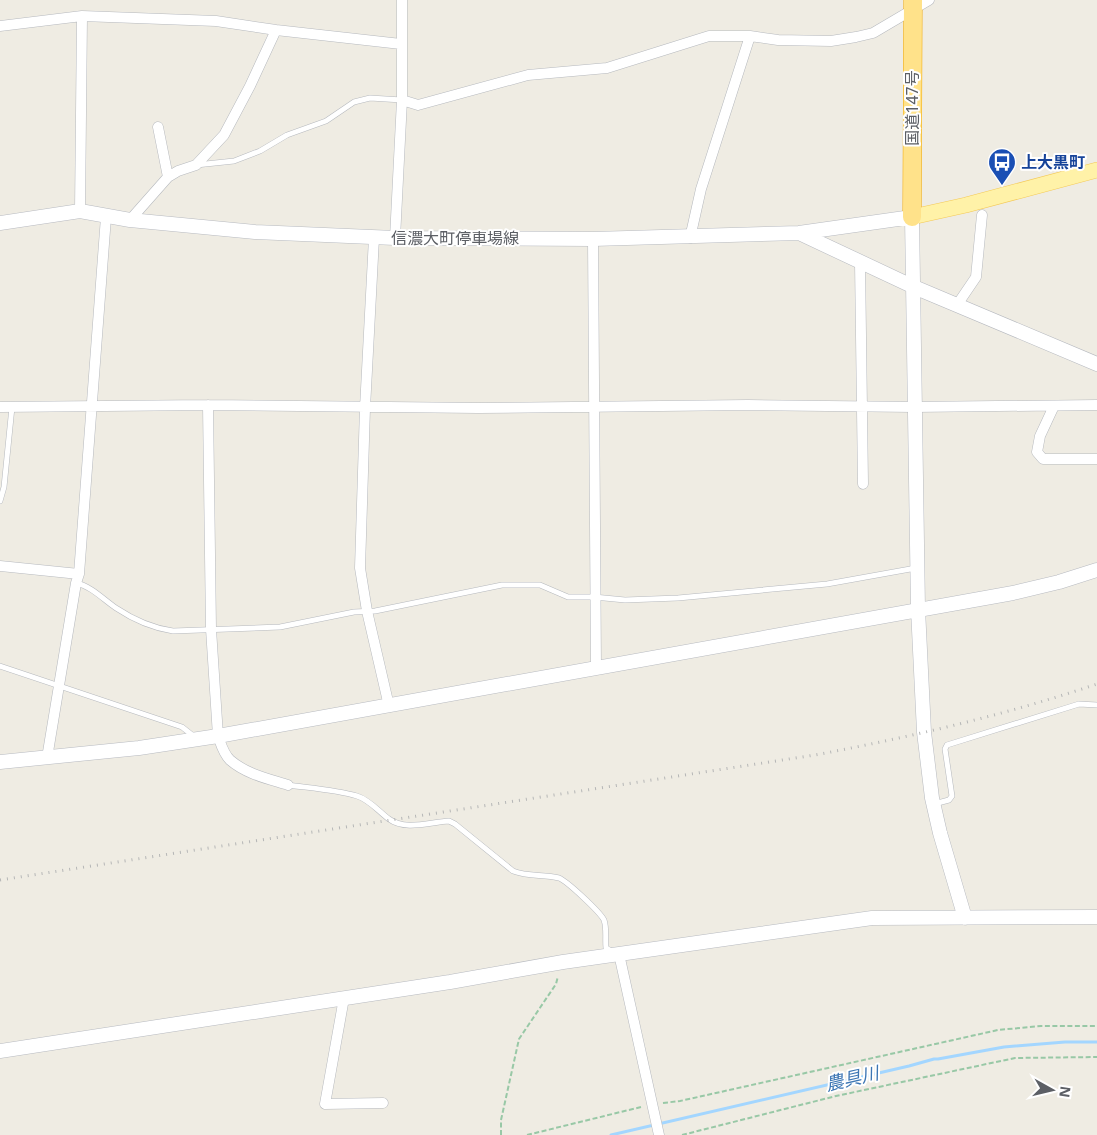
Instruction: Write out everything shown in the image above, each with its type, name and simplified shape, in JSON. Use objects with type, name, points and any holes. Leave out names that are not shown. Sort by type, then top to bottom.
[{"type":"highway","name":"国道147号","points":[[912,217],[913,4]]},
{"type":"main road","points":[[912,217],[966,205],[1097,170]]},
{"type":"street","points":[[395,238],[402,100],[400,44],[402,0]]},
{"type":"street","points":[[402,100],[418,105],[528,75],[607,68],[709,36],[750,36],[778,40],[831,41],[856,37],[873,32],[913,4],[929,0]]},
{"type":"street","points":[[0,26],[82,16],[216,21],[400,44]]},
{"type":"street","points":[[80,211],[82,16]]},
{"type":"street","points":[[130,220],[168,177],[178,171],[196,166],[224,135],[250,86],[276,30]]},
{"type":"street","points":[[690,238],[701,189],[750,36]]},
{"type":"street","points":[[158,128],[168,177]]},
{"type":"street","name":"信濃大町停車場線","points":[[0,223],[80,211],[130,220],[255,232],[374,238],[593,239],[690,238],[799,233],[912,217]]},
{"type":"street","points":[[957,305],[976,277],[982,216]]},
{"type":"street","points":[[47,758],[78,578],[106,217]]},
{"type":"street","points":[[912,217],[917,567],[924,732],[933,804],[965,918]]},
{"type":"street","points":[[799,233],[914,287],[1097,364]]},
{"type":"street","points":[[374,238],[365,408],[360,568],[367,611],[389,706]]},
{"type":"street","points":[[593,239],[595,408],[594,597],[596,668]]},
{"type":"street","points":[[860,262],[863,484]]},
{"type":"street","points":[[208,405],[211,629],[218,736],[222,749],[230,760],[263,778],[288,785]]},
{"type":"street","points":[[0,407],[208,405],[365,408],[595,408],[748,405],[914,407],[1097,405]]},
{"type":"street","points":[[1054,406],[1040,436],[1037,452],[1043,459],[1097,458]]},
{"type":"street","points":[[0,566],[78,578]]},
{"type":"street","points":[[0,762],[139,748],[218,736],[1013,593],[1059,582],[1097,570]]},
{"type":"street","points":[[0,1051],[450,982],[563,962],[872,918],[1097,917]]},
{"type":"street","points":[[618,954],[658,1135]]},
{"type":"street","points":[[344,998],[325,1104],[384,1103]]},
{"type":"lane","points":[[196,166],[234,161],[287,135],[326,121],[354,102],[370,98],[402,100]]},
{"type":"lane","points":[[0,501],[4,487],[12,406]]},
{"type":"lane","points":[[78,578],[83,584],[117,609],[140,622],[156,629],[173,631],[280,628],[502,585],[540,586],[568,597],[626,600],[678,598],[827,584],[917,567]]},
{"type":"lane","points":[[0,666],[182,727],[196,739]]},
{"type":"lane","points":[[933,804],[949,800],[952,796],[945,749],[947,745],[1079,704],[1097,705]]},
{"type":"lane","points":[[288,785],[358,796],[369,802],[390,820],[399,824],[449,821],[455,824],[513,871],[520,874],[564,880],[594,907],[604,921],[606,948],[618,954]]},
{"type":"path","points":[[500,1135],[501,1120],[518,1038],[556,984],[563,962]]},
{"type":"path","points":[[527,1135],[998,1030],[1041,1026],[1097,1026]]},
{"type":"path","points":[[682,1135],[836,1096],[1016,1058],[1097,1057]]},
{"type":"waterway","name":"農具川","points":[[611,1135],[934,1059],[1004,1047],[1065,1042],[1097,1042]]},
{"type":"railway","points":[[0,880],[815,755],[887,741],[958,724],[1028,706],[1097,684]]},
{"type":"place","name":"上大黒町","points":[[1002,186]]}]
